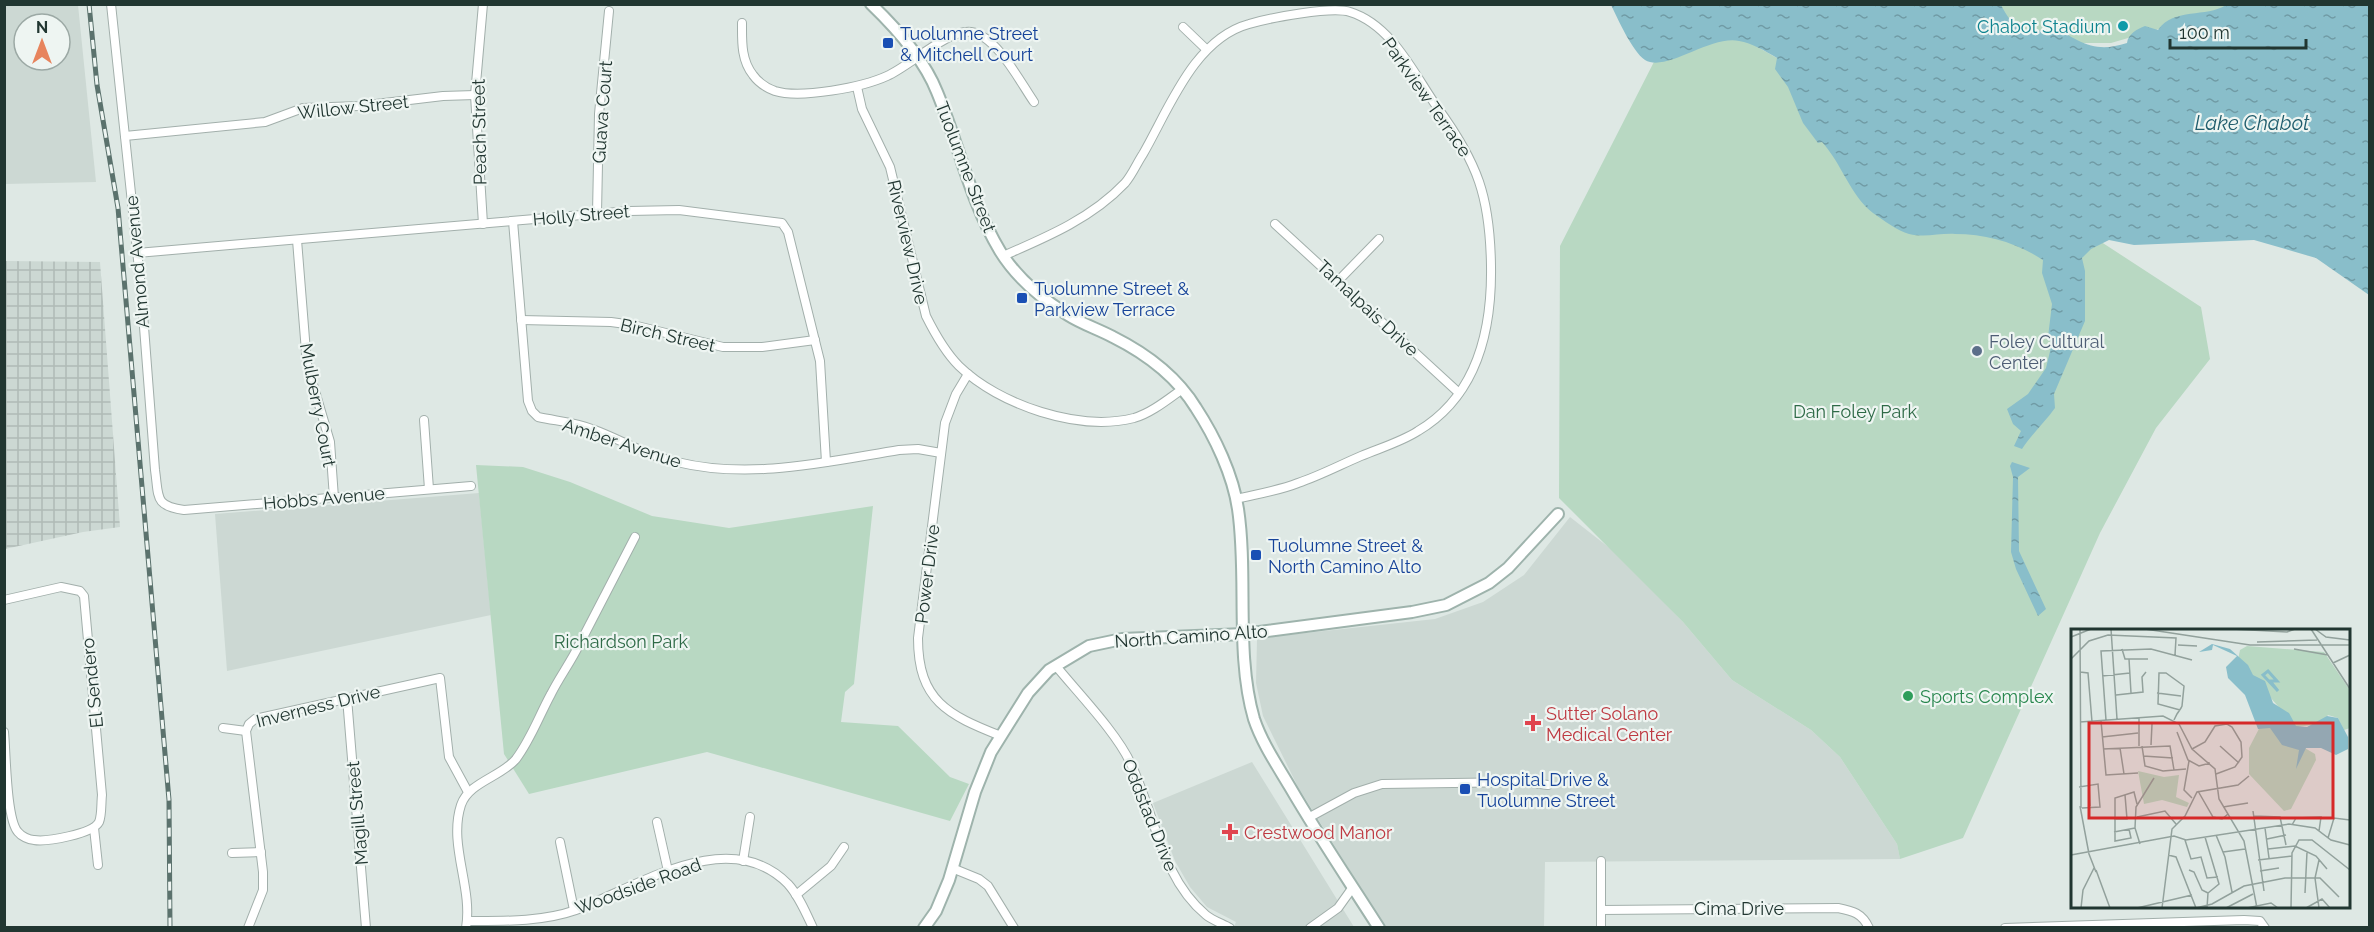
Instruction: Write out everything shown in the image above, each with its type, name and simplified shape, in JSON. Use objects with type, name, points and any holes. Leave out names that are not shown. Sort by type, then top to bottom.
[{"type":"main road","name":"Tuolumne Street","points":[[871,4],[918,59],[937,90],[976,204],[1003,256],[1036,292],[1068,315],[1140,352],[1163,370],[1195,406],[1221,454],[1236,499],[1241,536],[1247,681],[1254,719],[1264,744],[1308,818],[1379,927]]},
{"type":"main road","name":"North Camino Alto","points":[[924,927],[936,911],[952,868],[975,792],[991,752],[1028,693],[1056,666],[1089,646],[1122,639],[1244,634],[1412,612],[1446,605],[1489,583],[1508,568],[1558,514]]},
{"type":"street","name":"Almond Avenue","points":[[111,4],[137,253],[158,494],[162,504],[176,509]]},
{"type":"street","name":"Peach Street","points":[[483,4],[475,95],[483,224]]},
{"type":"street","name":"Parkview Terrace","points":[[1003,256],[1095,211],[1127,181],[1189,72],[1206,49],[1230,32],[1247,24],[1318,8],[1347,10],[1366,18],[1394,43],[1473,163],[1488,214],[1491,297],[1486,334],[1474,367],[1459,393],[1444,411],[1418,431],[1298,483],[1236,499]]},
{"type":"street","name":"Guava Court","points":[[597,213],[599,114],[609,11]]},
{"type":"street","points":[[742,23],[742,52],[747,65],[763,85],[775,91],[787,93],[857,87],[887,76],[918,59],[945,39],[971,32],[987,38],[1001,54],[1034,102]]},
{"type":"street","points":[[1183,27],[1206,49]]},
{"type":"street","name":"Riverview Drive","points":[[857,87],[862,109],[890,167],[926,316],[948,353],[968,374],[996,392],[1033,410],[1058,418],[1079,421],[1115,421],[1135,417],[1148,412],[1181,390]]},
{"type":"street","name":"Willow Street","points":[[125,136],[265,122],[303,108],[359,106],[443,96],[475,95]]},
{"type":"street","name":"Holly Street","points":[[137,253],[597,213],[679,210],[782,223],[788,232],[822,377],[826,462]]},
{"type":"street","name":"Amber Avenue","points":[[513,221],[528,401],[532,411],[538,417],[591,428],[656,456],[717,470],[749,470],[826,462],[899,450],[940,453]]},
{"type":"street","name":"Tamalpais Drive","points":[[1275,224],[1339,280],[1459,393]]},
{"type":"street","points":[[1339,280],[1379,239]]},
{"type":"street","name":"Mulberry Court","points":[[297,240],[307,364],[330,442],[334,498]]},
{"type":"street","name":"Birch Street","points":[[521,321],[611,322],[633,325],[723,347],[762,347],[815,340]]},
{"type":"street","name":"Power Drive","points":[[968,374],[949,410],[940,453],[918,638],[918,657],[925,684],[939,703],[949,712],[971,724],[1001,736]]},
{"type":"street","points":[[424,420],[429,489]]},
{"type":"street","name":"Hobbs Avenue","points":[[176,509],[471,486]]},
{"type":"street","points":[[467,924],[458,820],[462,803],[468,792],[502,772],[526,745],[550,694],[577,648],[635,537]]},
{"type":"street","name":"El Sendero","points":[[4,600],[61,587],[80,591],[84,596],[102,795],[99,822],[94,828]]},
{"type":"street","name":"Oddstad Drive","points":[[1056,666],[1118,743],[1131,763],[1163,850],[1180,886],[1206,916],[1230,927]]},
{"type":"street","name":"Inverness Drive","points":[[248,927],[263,890],[261,852],[246,731],[255,719],[440,678],[449,757],[468,792]]},
{"type":"street","name":"Magill Street","points":[[347,698],[366,927]]},
{"type":"street","points":[[223,728],[246,731]]},
{"type":"street","points":[[4,732],[7,806],[18,832],[31,840],[81,834],[94,828],[98,865]]},
{"type":"street","points":[[1308,818],[1354,793],[1382,784],[1524,782],[1548,785]]},
{"type":"street","points":[[742,861],[750,817]]},
{"type":"street","points":[[657,822],[668,871]]},
{"type":"street","points":[[560,842],[574,910]]},
{"type":"street","points":[[796,895],[831,866],[844,847]]},
{"type":"street","points":[[232,853],[261,852]]},
{"type":"street","name":"Woodside Road","points":[[467,924],[516,920],[574,910],[668,871],[702,860],[742,861],[777,875],[796,895],[813,927]]},
{"type":"street","points":[[1600,861],[1601,927]]},
{"type":"street","points":[[952,868],[979,879],[988,886],[1014,927]]},
{"type":"street","points":[[1310,927],[1338,908],[1353,887]]},
{"type":"street","name":"Cima Drive","points":[[1601,910],[1838,908],[1855,912],[1864,918],[1869,927]]},
{"type":"street","points":[[2005,927],[2244,920],[2260,921],[2265,927]]},
{"type":"shaded area","points":[[4,5],[78,5],[96,182],[5,184]]},
{"type":"shaded area","points":[[5,261],[100,262],[120,527],[83,532],[5,549]]},
{"type":"shaded area","points":[[479,493],[491,615],[227,671],[215,514]]},
{"type":"shaded area","name":"Sutter Solano Medical Center","points":[[1570,517],[1616,553],[1683,622],[1732,680],[1811,730],[1840,757],[1897,844],[1900,859],[1545,862],[1544,927],[1385,927],[1298,787],[1263,716],[1256,683],[1257,640],[1435,619],[1483,602],[1524,575]]},
{"type":"shaded area","name":"Crestwood Manor","points":[[1252,762],[1354,927],[1234,927],[1236,922],[1207,907],[1190,887],[1175,861],[1153,803]]},
{"type":"green space","name":"Dan Foley Park","points":[[1683,5],[2089,234],[2201,307],[2210,359],[2156,428],[2100,533],[1963,838],[1900,859],[1897,844],[1840,757],[1811,730],[1732,680],[1683,622],[1559,498],[1560,246]]},
{"type":"green space","points":[[1993,5],[2265,5],[2166,27],[2111,43],[2058,43],[2017,36]]},
{"type":"green space","name":"Richardson Park","points":[[476,465],[523,467],[570,482],[652,516],[729,528],[873,506],[854,684],[845,692],[841,722],[898,726],[950,777],[969,784],[950,821],[707,752],[529,794],[504,754]]},
{"type":"water","name":"Lake Chabot","points":[[1611,5],[2001,5],[2019,28],[2062,33],[2084,43],[2102,47],[2127,43],[2131,34],[2145,26],[2158,30],[2165,23],[2181,15],[2218,9],[2226,5],[2369,5],[2369,295],[2316,258],[2254,240],[2134,245],[2109,240],[2091,249],[2082,258],[2085,271],[2085,321],[2054,394],[2055,408],[2022,449],[2014,446],[2021,431],[2013,424],[2007,409],[2028,394],[2046,368],[2052,343],[2048,337],[2052,304],[2042,273],[2043,260],[2012,244],[1990,238],[1967,234],[1915,235],[1895,228],[1865,206],[1829,151],[1822,142],[1818,143],[1803,123],[1788,87],[1775,69],[1777,58],[1749,44],[1727,41],[1715,43],[1664,62],[1654,63],[1640,56]]},
{"type":"water","points":[[2012,462],[2030,468],[2018,477],[2019,551],[2046,609],[2038,616],[2016,569],[2011,552],[2013,477],[2010,466]]},
{"type":"railway","points":[[89,4],[97,85],[118,208],[169,800],[170,928]]},
{"type":"place","name":"Chabot Stadium","points":[[2123,26]]},
{"type":"place","name":"Tuolumne Street & Mitchell Court","points":[[888,43]]},
{"type":"place","name":"Tuolumne Street & Parkview Terrace","points":[[1022,298]]},
{"type":"place","name":"Foley Cultural Center","points":[[1977,351]]},
{"type":"place","name":"Tuolumne Street & North Camino Alto","points":[[1256,555]]},
{"type":"place","name":"Sports Complex","points":[[1908,696]]},
{"type":"place","name":"Sutter Solano Medical Center","points":[[1533,723]]},
{"type":"place","name":"Hospital Drive & Tuolumne Street","points":[[1465,789]]},
{"type":"place","name":"Crestwood Manor","points":[[1230,832]]}]
